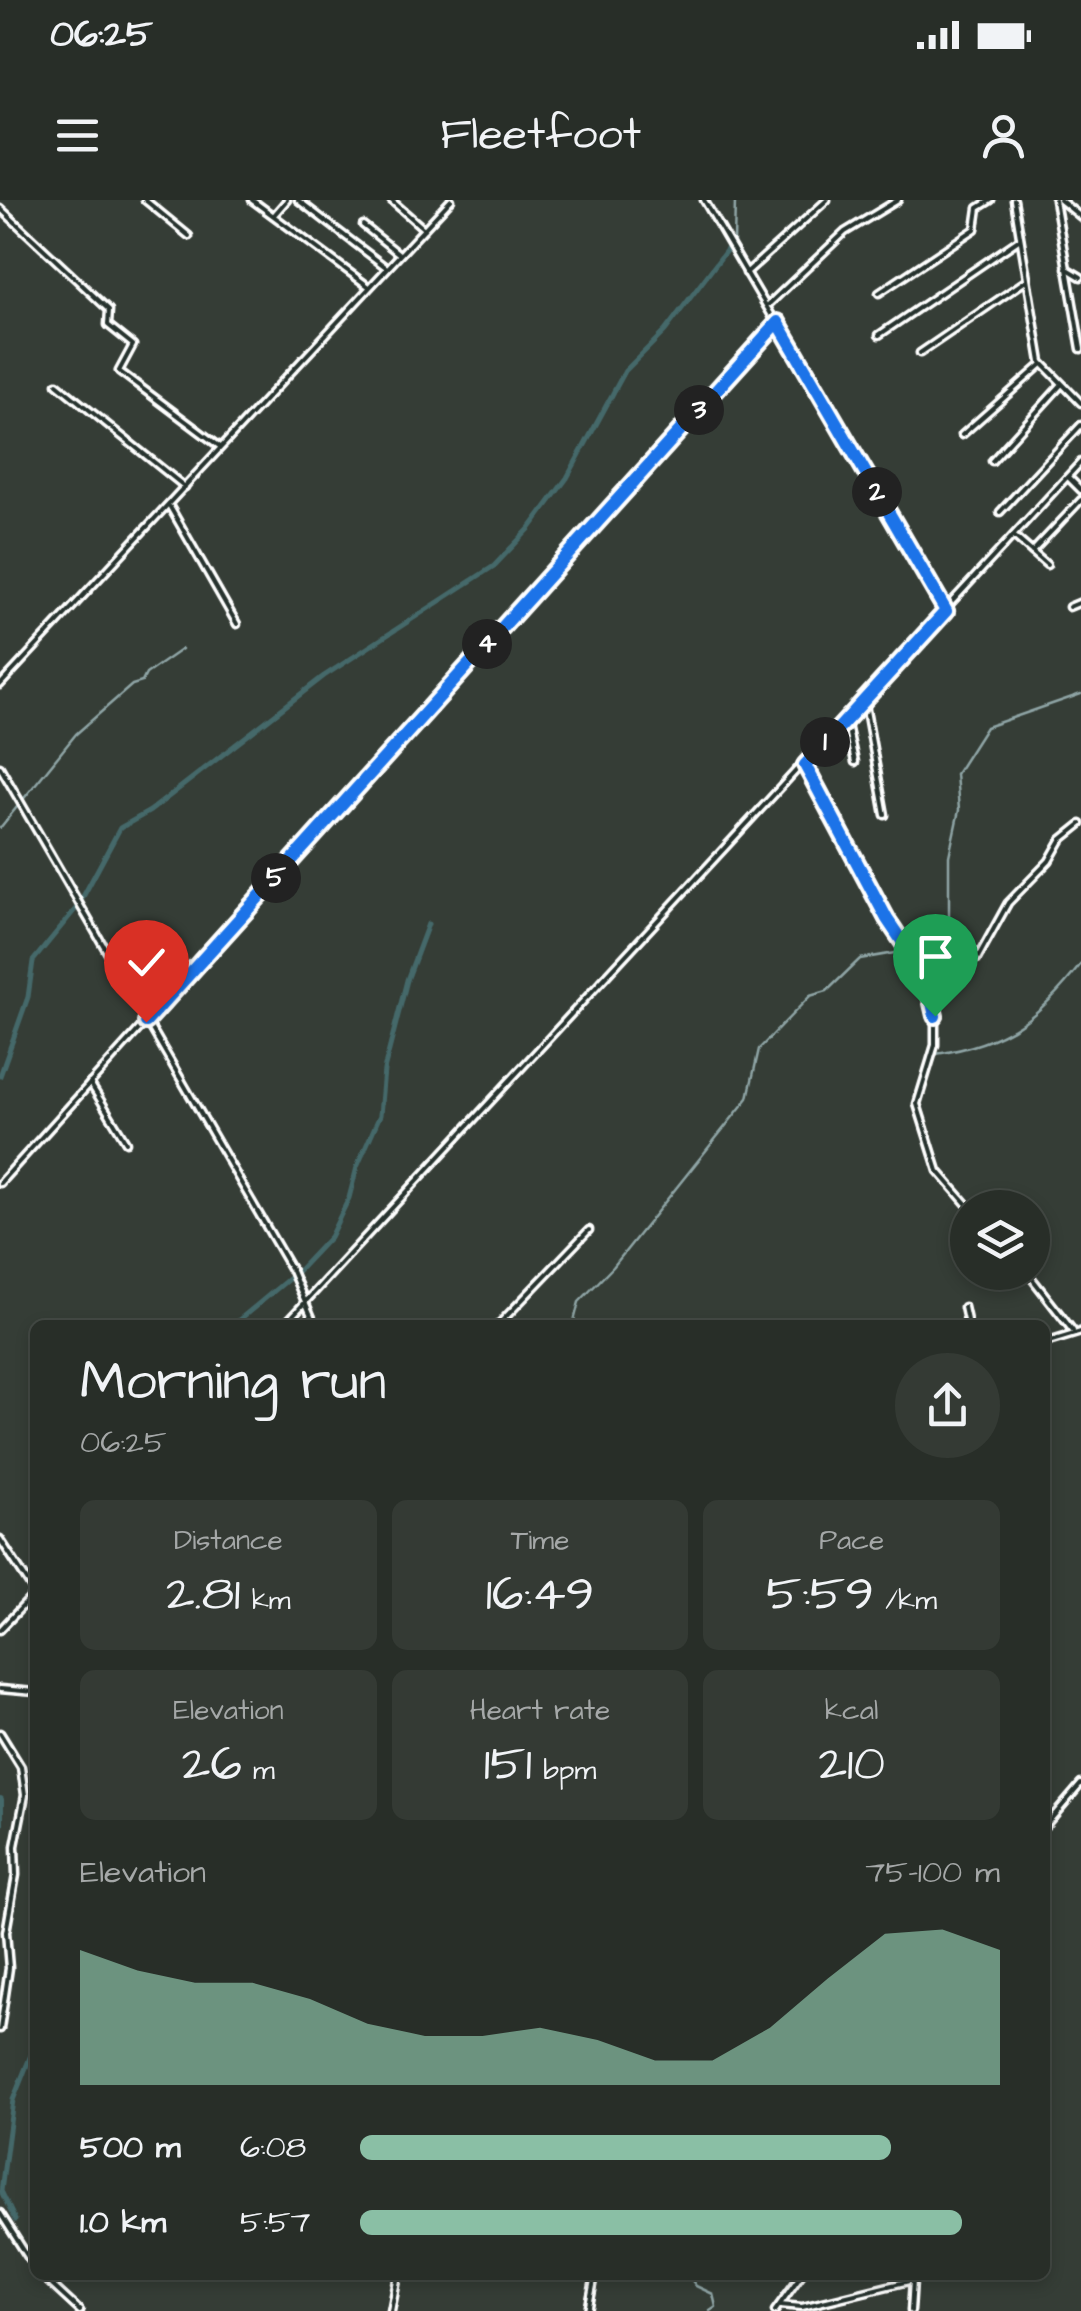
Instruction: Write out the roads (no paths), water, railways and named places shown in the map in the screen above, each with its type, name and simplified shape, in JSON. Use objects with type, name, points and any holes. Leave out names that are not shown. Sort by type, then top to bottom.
[{"type":"street","points":[[145,200],[189,236]]},
{"type":"street","points":[[252,200],[369,287]]},
{"type":"street","points":[[274,216],[288,200]]},
{"type":"street","points":[[298,200],[387,268]]},
{"type":"street","points":[[391,200],[424,229]]},
{"type":"street","points":[[0,685],[451,200]]},
{"type":"street","points":[[704,200],[746,274],[769,304],[946,611]]},
{"type":"street","points":[[746,274],[826,200]]},
{"type":"street","points":[[769,304],[845,232],[898,200]]},
{"type":"street","points":[[879,293],[975,228],[978,208],[991,200]]},
{"type":"street","points":[[1014,200],[1042,364],[1081,403]]},
{"type":"street","points":[[1057,200],[1080,214]]},
{"type":"street","points":[[1057,200],[1081,350]]},
{"type":"street","points":[[0,208],[109,310],[108,325],[133,345],[118,370],[220,448]]},
{"type":"street","points":[[362,225],[400,254]]},
{"type":"street","points":[[880,336],[1021,238]]},
{"type":"street","points":[[1066,268],[1081,277]]},
{"type":"street","points":[[920,352],[1028,280]]},
{"type":"street","points":[[0,1183],[778,322]]},
{"type":"street","points":[[962,435],[1042,364]]},
{"type":"street","points":[[58,384],[185,487]]},
{"type":"street","points":[[992,461],[1061,386]]},
{"type":"street","points":[[1000,512],[1081,425]]},
{"type":"street","points":[[289,1320],[1015,538],[1081,462]]},
{"type":"street","points":[[1068,477],[1081,490]]},
{"type":"street","points":[[1032,552],[1081,500]]},
{"type":"street","points":[[169,505],[236,624]]},
{"type":"street","points":[[1015,538],[1047,565]]},
{"type":"street","points":[[1070,607],[1081,602]]},
{"type":"street","points":[[864,699],[885,815]]},
{"type":"street","points":[[846,720],[855,762]]},
{"type":"street","points":[[805,765],[887,919],[926,977],[935,1016],[935,1045],[916,1104],[938,1172],[954,1190]]},
{"type":"street","points":[[0,767],[306,1301],[313,1320]]},
{"type":"street","points":[[926,977],[948,966],[977,959],[1008,903],[1050,861],[1061,840],[1081,824]]},
{"type":"street","points":[[90,1082],[126,1142]]},
{"type":"street","points":[[503,1320],[588,1230]]},
{"type":"street","points":[[1041,1290],[1074,1332]]},
{"type":"street","points":[[964,1307],[967,1320]]},
{"type":"street","points":[[1050,1342],[1081,1332]]},
{"type":"street","points":[[0,1539],[30,1585]]},
{"type":"street","points":[[0,1630],[30,1598]]},
{"type":"street","points":[[0,1689],[30,1692]]},
{"type":"street","points":[[0,1733],[20,1766],[25,1795],[15,1846],[16,1874],[6,1932],[9,1968],[0,2029]]},
{"type":"street","points":[[1050,1820],[1081,1784]]},
{"type":"street","points":[[0,2213],[30,2260]]},
{"type":"street","points":[[46,2280],[80,2311]]},
{"type":"street","points":[[391,2311],[397,2280]]},
{"type":"street","points":[[588,2311],[594,2280]]},
{"type":"street","points":[[776,2311],[798,2280]]},
{"type":"street","points":[[780,2305],[802,2307],[913,2280],[911,2311]]},
{"type":"waterway","points":[[734,243],[735,200]]},
{"type":"waterway","points":[[0,1076],[28,997],[33,961],[78,906],[120,828],[150,811],[324,676],[494,566],[530,528],[567,478],[625,371],[665,331],[728,248]]},
{"type":"waterway","points":[[0,828],[76,734],[132,685],[142,682],[146,674],[182,649]]},
{"type":"waterway","points":[[574,1320],[579,1302],[613,1267],[748,1098],[759,1049],[810,996],[827,991],[860,959],[941,945],[949,924],[949,856],[959,810],[956,774],[986,727],[1081,694]]},
{"type":"waterway","points":[[296,1273],[330,1237],[349,1198],[357,1167],[380,1115],[384,1070],[407,980],[428,924]]},
{"type":"waterway","points":[[919,1106],[936,1054],[982,1043],[1019,1025],[1051,999],[1081,964]]},
{"type":"waterway","points":[[239,1320],[292,1276]]},
{"type":"waterway","points":[[0,1800],[0,1824]]},
{"type":"waterway","points":[[15,2220],[1,2191],[13,2100],[30,2058]]},
{"type":"waterway","points":[[692,2280],[713,2294],[716,2307],[710,2311]]}]
